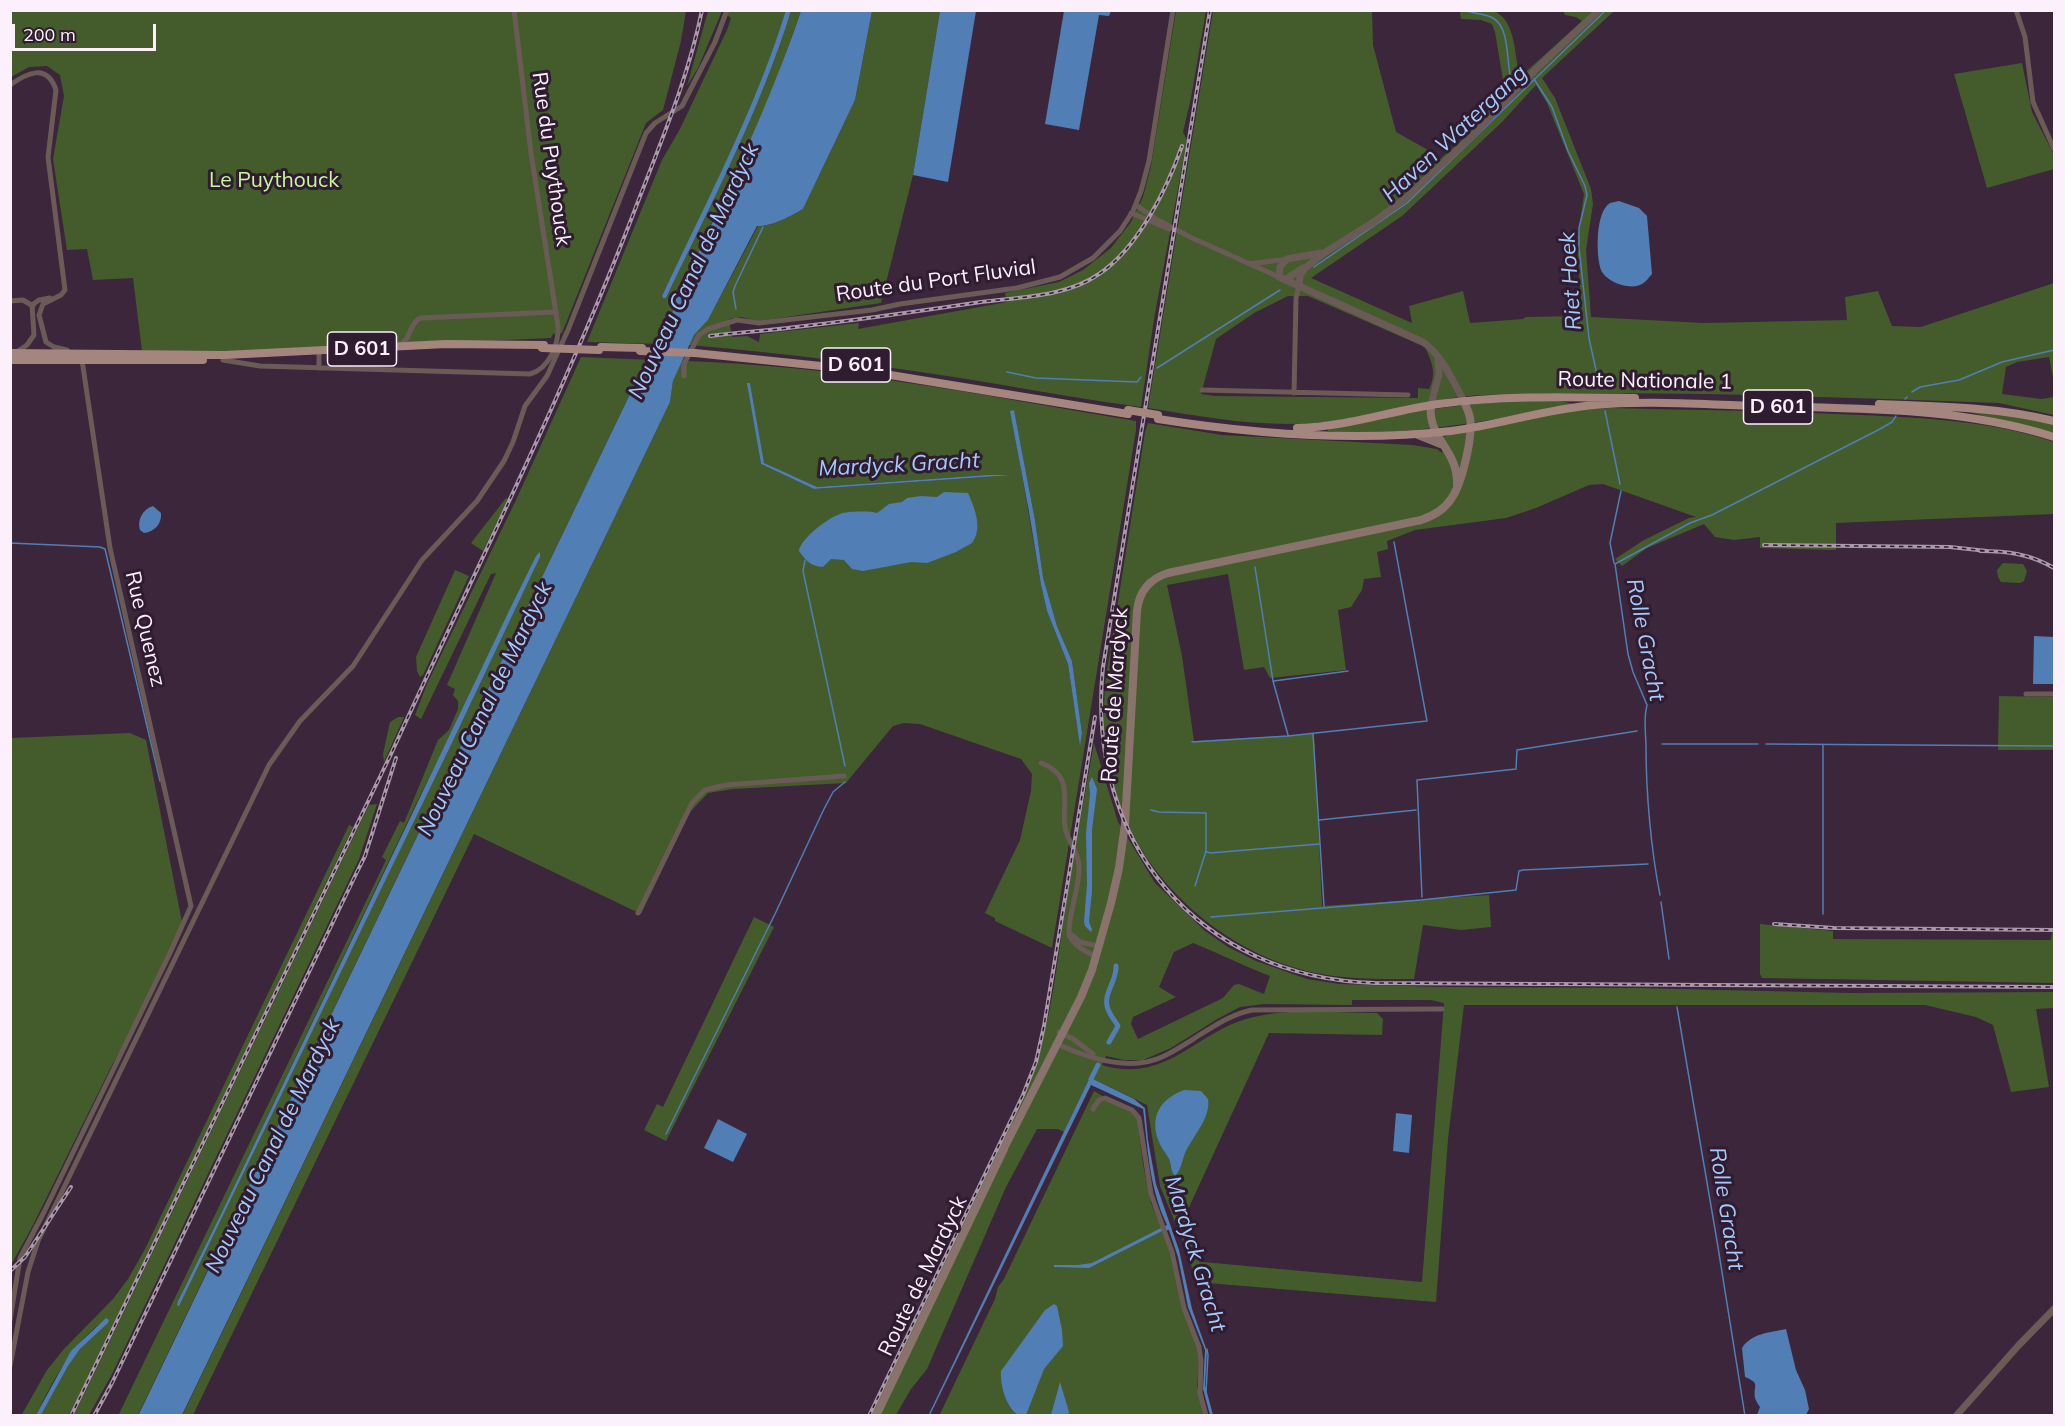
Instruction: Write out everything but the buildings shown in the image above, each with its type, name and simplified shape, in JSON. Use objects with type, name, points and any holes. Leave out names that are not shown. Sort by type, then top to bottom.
[{"type":"main road","name":"D 601","points":[[12,355],[81,360],[167,361],[223,360],[424,345],[641,349],[780,357],[865,367],[1242,430],[1364,436],[1470,428]]},
{"type":"main road","name":"D 601","points":[[12,355],[319,353],[543,347]]},
{"type":"main road","name":"Route Nationale 1","points":[[1464,401],[1630,398],[1961,407],[2010,412],[2055,421]]},
{"type":"main road","name":"D 601","points":[[1158,417],[1232,425],[1302,428],[1352,422],[1431,405],[1464,401]]},
{"type":"main road","name":"Route de Mardyck","points":[[876,1416],[1002,1152],[1084,990],[1111,903],[1122,846],[1137,607],[1145,587],[1154,579],[1168,573],[1425,518],[1444,507],[1456,491],[1462,476],[1470,428],[1470,417],[1464,401]]},
{"type":"main road","name":"Route Nationale 1","points":[[1470,428],[1575,407],[1648,403],[1926,413],[1990,422],[2055,437]]},
{"type":"main road","points":[[1431,405],[1431,418],[1436,432],[1454,461],[1457,478],[1456,491]]},
{"type":"main road","points":[[1414,434],[1443,445]]},
{"type":"street","name":"Rue du Puythouck","points":[[319,368],[530,374],[545,365],[555,345],[558,332],[531,153],[514,10]]},
{"type":"street","points":[[10,1366],[29,1268],[44,1230],[272,761],[300,721],[353,666],[422,560],[477,501],[499,469],[512,446],[525,406],[548,376],[646,133],[655,123],[682,106],[715,42],[727,10]]},
{"type":"street","name":"Route du Port Fluvial","points":[[684,376],[685,362],[696,340],[705,331],[739,320],[763,323],[872,310],[891,305],[1017,288],[1048,281],[1071,272],[1099,253],[1131,213],[1144,182],[1173,10]]},
{"type":"street","points":[[1294,393],[1296,301],[1300,274],[1324,252],[1411,194],[1465,143],[1531,74],[1599,10]]},
{"type":"street","points":[[2016,10],[2025,37],[2033,102],[2055,149]]},
{"type":"street","points":[[10,85],[26,75],[36,73],[50,79],[56,90],[48,157],[65,290],[63,294],[43,304],[39,315]]},
{"type":"street","points":[[1136,204],[1156,219],[1192,238]]},
{"type":"street","points":[[1131,213],[1421,341],[1437,356],[1464,401]]},
{"type":"street","points":[[1250,264],[1324,252]]},
{"type":"street","points":[[1282,278],[1281,265],[1287,259]]},
{"type":"street","points":[[1282,278],[1307,266]]},
{"type":"street","points":[[10,301],[55,297]]},
{"type":"street","points":[[32,305],[43,298]]},
{"type":"street","points":[[20,300],[32,305],[39,315],[44,338],[52,346],[69,351],[111,354]]},
{"type":"street","points":[[12,355],[23,349],[34,335],[32,305]]},
{"type":"street","points":[[395,347],[405,342],[415,321],[422,318],[556,312]]},
{"type":"street","points":[[410,332],[415,340],[424,345]]},
{"type":"street","points":[[223,360],[257,366],[319,368],[319,353]]},
{"type":"street","points":[[1431,405],[1439,374],[1437,356]]},
{"type":"street","name":"Rue Quenez","points":[[10,1320],[21,1256],[190,911],[110,548],[81,360]]},
{"type":"street","points":[[1202,390],[1408,395]]},
{"type":"street","points":[[2026,694],[2055,694]]},
{"type":"street","points":[[1041,763],[1053,770],[1063,784],[1066,801],[1065,828],[1079,864],[1069,934],[1071,940],[1095,956]]},
{"type":"street","points":[[638,913],[689,808],[702,792],[720,786],[844,776]]},
{"type":"street","points":[[1070,925],[1071,933],[1076,939],[1098,946]]},
{"type":"street","points":[[1056,1043],[1093,1057],[1134,1063],[1160,1058],[1225,1019],[1252,1010],[1442,1009]]},
{"type":"street","points":[[1061,1034],[1092,1053],[1111,1061]]},
{"type":"street","points":[[1093,1109],[1099,1100],[1105,1098],[1132,1110],[1138,1116],[1149,1186],[1175,1265],[1183,1305],[1200,1350],[1200,1390],[1206,1416]]},
{"type":"street","points":[[1956,1416],[2018,1346],[2055,1309]]},
{"type":"green space","points":[[1490,10],[1501,16],[1511,31],[1520,77],[1582,21],[1565,15],[1563,11],[1614,11],[1542,78],[1555,98],[1591,189],[1593,204],[1586,250],[1591,317],[1704,323],[1847,320],[1845,297],[1878,291],[1892,326],[1921,327],[2054,283],[2054,382],[2049,357],[2017,362],[2006,367],[2002,394],[2041,399],[2054,397],[2054,415],[1999,403],[1677,394],[1484,395],[1441,400],[1336,421],[1293,424],[1231,420],[1148,408],[1213,11],[1372,11],[1373,45],[1396,132],[1428,150],[1439,160],[1464,138],[1505,92],[1492,24],[1481,20],[1461,19],[1460,11]],"holes":[[[1536,85],[1547,103],[1584,194],[1577,243],[1582,316],[1526,317],[1470,323],[1463,291],[1409,306],[1412,323],[1311,278],[1402,216],[1502,122]],[[1288,296],[1308,296],[1425,347],[1433,368],[1433,378],[1429,389],[1418,388],[1418,398],[1201,394],[1216,339],[1254,313]]]},
{"type":"green space","name":"Le Puythouck","points":[[10,11],[686,11],[681,41],[663,110],[646,123],[562,333],[553,334],[551,338],[212,353],[142,351],[133,278],[93,280],[87,249],[67,250],[53,159],[64,96],[60,75],[47,66],[29,67],[11,77]]},
{"type":"green space","points":[[708,11],[722,11],[698,68],[687,86]]},
{"type":"green space","points":[[722,11],[786,11],[745,120],[663,298],[666,298],[734,157],[765,85],[791,11],[801,11],[767,106],[675,301],[672,321],[662,344],[587,342],[662,160],[680,129],[727,30],[731,18]]},
{"type":"green space","points":[[872,11],[940,11],[913,175],[881,303],[759,321],[741,317],[729,319],[732,337],[747,336],[759,342],[760,334],[859,323],[858,329],[1007,302],[1005,293],[1059,282],[1083,270],[1111,248],[1131,222],[1143,197],[1151,166],[1176,11],[1206,11],[1183,132],[1187,140],[1154,319],[1141,407],[882,367],[767,352],[689,345],[694,335],[708,320],[758,226],[775,223],[803,209],[855,100]]},
{"type":"green space","points":[[2022,63],[2032,112],[2054,155],[2054,169],[1987,188],[1954,74]]},
{"type":"green space","points":[[581,357],[654,360],[648,372],[632,390],[138,1415],[118,1416],[386,860],[382,857],[400,821],[404,823],[438,740],[449,730],[458,709],[458,701],[453,695],[455,689],[447,685],[496,573],[491,574],[421,719],[415,715],[427,684],[516,500]],"holes":[[[540,557],[178,1306],[178,1301],[415,806]]]},
{"type":"green space","points":[[682,361],[739,364],[910,383],[1136,421],[1052,948],[995,921],[995,918],[985,913],[1020,840],[1031,791],[1032,774],[1021,759],[920,724],[904,723],[893,726],[846,783],[733,789],[708,793],[690,812],[641,914],[474,834],[193,1415],[182,1416],[670,402],[673,381]],"holes":[[[750,383],[763,461],[766,465],[817,487],[1013,475],[814,489],[761,464],[748,384]],[[1011,411],[1014,411],[1035,520],[1043,577],[1057,626],[1072,661],[1082,733],[1080,744],[1068,664],[1047,611],[1041,585]]]},
{"type":"green space","points":[[1522,401],[1559,401],[1574,404],[1435,428],[1372,433],[1328,431],[1328,428],[1424,411]]},
{"type":"green space","points":[[1611,408],[1799,412],[1959,422],[2007,429],[2054,442],[2054,514],[1836,523],[1836,550],[1760,548],[1760,537],[1734,540],[1715,537],[1704,524],[1647,548],[1622,566],[1615,559],[1644,540],[1689,518],[1696,517],[1603,484],[1589,485],[1506,518],[1415,530],[1387,541],[1388,549],[1377,552],[1381,577],[1364,579],[1362,590],[1351,607],[1338,610],[1346,670],[1270,678],[1264,667],[1244,670],[1228,574],[1167,585],[1182,656],[1194,741],[1314,734],[1322,906],[1489,895],[1491,927],[1461,930],[1423,925],[1414,979],[1355,978],[1311,972],[1268,958],[1241,945],[1192,909],[1151,864],[1135,838],[1116,795],[1108,762],[1104,728],[1106,677],[1148,423],[1222,435],[1412,445],[1437,449],[1442,453],[1443,437],[1456,433],[1574,410]]},
{"type":"green space","points":[[1961,410],[2011,414],[2054,424],[2054,434]]},
{"type":"green space","points":[[506,498],[508,499],[483,551],[471,543]]},
{"type":"green space","points":[[2003,563],[2023,564],[2027,571],[2024,581],[2020,583],[2001,582],[1997,570]]},
{"type":"green space","points":[[455,570],[469,576],[423,675],[420,677],[416,657]]},
{"type":"green space","points":[[1999,696],[2054,697],[2054,750],[1998,750]]},
{"type":"green space","points":[[398,717],[404,717],[384,762],[383,754],[390,722]]},
{"type":"green space","points":[[130,733],[146,740],[183,927],[151,995],[110,1069],[11,1265],[11,738]]},
{"type":"green space","points":[[1094,743],[1118,822],[1155,883],[1205,931],[1228,947],[1256,961],[1307,979],[1339,984],[1850,993],[2054,992],[2054,1008],[2036,1009],[2049,1087],[2011,1092],[1993,1025],[1976,1017],[1925,1005],[1464,1005],[1448,1139],[1436,1302],[1196,1282],[1187,1251],[1160,1186],[1147,1105],[1093,1079],[1095,1074],[1092,1073],[1064,1132],[1058,1129],[1037,1129],[1006,1187],[927,1369],[911,1389],[896,1415],[870,1416],[1030,1082],[1049,1014]],"holes":[[[1193,943],[1270,976],[1264,994],[1239,984],[1234,985],[1223,998],[1138,1039],[1131,1024],[1133,1017],[1176,997],[1159,987],[1174,952]],[[1352,1000],[1431,1000],[1444,1003],[1422,1282],[1203,1262],[1185,1216],[1269,1033],[1382,1035],[1383,1019],[1377,1013],[1269,1014],[1234,1023],[1164,1062],[1146,1068],[1125,1069],[1102,1065],[1106,1056],[1124,1060],[1143,1060],[1171,1048],[1240,1007],[1264,1004],[1352,1005]]]},
{"type":"green space","points":[[377,804],[359,859],[112,1374],[89,1415],[74,1415],[369,805]]},
{"type":"green space","points":[[349,825],[353,827],[74,1407],[69,1415],[41,1415],[68,1366],[80,1349],[108,1323],[106,1319],[83,1339],[65,1362],[36,1415],[21,1416],[47,1370],[64,1349],[113,1299],[128,1279],[145,1249]]},
{"type":"green space","points":[[754,917],[774,927],[666,1141],[644,1130],[657,1104],[663,1107]]},
{"type":"green space","points":[[1760,924],[1833,931],[1833,939],[2051,940],[2052,932],[2054,933],[2054,983],[1762,978],[1760,974]]},
{"type":"green space","points":[[1094,1091],[1137,1118],[1151,1203],[1166,1239],[1196,1342],[1199,1362],[1197,1386],[1203,1415],[939,1416],[995,1299],[998,1287],[1004,1279]]},
{"type":"water","points":[[786,10],[791,11],[750,121],[666,298],[663,298],[745,120]]},
{"type":"water","name":"Nouveau Canal de Mardyck","points":[[801,11],[872,11],[855,100],[803,209],[775,223],[757,226],[708,320],[694,335],[673,381],[670,402],[182,1415],[138,1416],[632,390],[650,369],[669,329],[675,301],[758,121]]},
{"type":"water","points":[[940,11],[976,11],[948,182],[913,175]]},
{"type":"water","points":[[1064,11],[1111,11],[1109,16],[1099,15],[1079,130],[1045,124]]},
{"type":"water","points":[[1619,201],[1639,208],[1647,216],[1652,274],[1645,282],[1637,286],[1626,286],[1613,282],[1601,270],[1599,263],[1599,224],[1605,208],[1610,203]]},
{"type":"water","points":[[747,383],[750,383],[764,463],[817,487],[1013,475],[814,489],[761,464]]},
{"type":"water","points":[[1014,410],[1035,520],[1043,577],[1057,626],[1072,661],[1082,733],[1080,746],[1068,664],[1047,611],[1041,585],[1010,411]]},
{"type":"water","points":[[944,492],[968,493],[977,518],[977,531],[972,543],[956,552],[927,563],[911,562],[863,571],[852,569],[844,560],[831,559],[823,567],[815,565],[799,551],[804,541],[815,529],[840,514],[877,513],[889,504],[902,502],[907,498],[937,497]]},
{"type":"water","points":[[153,506],[161,513],[160,520],[154,529],[144,533],[140,530],[140,519],[146,510]]},
{"type":"water","points":[[540,552],[540,557],[452,743],[179,1306],[178,1301],[508,613]]},
{"type":"water","points":[[2034,636],[2054,637],[2054,684],[2033,684]]},
{"type":"water","points":[[1092,777],[1097,789],[1092,830],[1092,891],[1089,922],[1091,932],[1084,922],[1087,884],[1086,833],[1089,783]]},
{"type":"water","points":[[1092,1073],[1095,1074],[1093,1079],[1134,1099],[1145,1108],[1156,1184],[1179,1250],[1192,1309],[1207,1351],[1205,1385],[1213,1415],[1210,1415],[1203,1389],[1205,1350],[1188,1307],[1178,1257],[1169,1230],[1162,1231],[1089,1268],[1054,1267],[1054,1265],[1092,1263],[1167,1225],[1153,1182],[1143,1109],[1091,1085],[928,1416]]},
{"type":"water","points":[[1184,1090],[1201,1091],[1208,1099],[1208,1106],[1204,1119],[1175,1176],[1169,1159],[1159,1142],[1155,1125],[1156,1117],[1163,1104]]},
{"type":"water","points":[[1396,1113],[1412,1115],[1409,1153],[1393,1151]]},
{"type":"water","points":[[718,1119],[747,1134],[733,1162],[704,1148]]},
{"type":"water","points":[[1054,1304],[1057,1306],[1063,1346],[1044,1369],[1026,1415],[1018,1415],[1010,1407],[1005,1395],[1001,1371],[1045,1310]]},
{"type":"water","points":[[106,1318],[109,1320],[108,1323],[80,1349],[41,1415],[36,1415],[71,1351]]},
{"type":"water","points":[[1786,1329],[1809,1409],[1806,1415],[1757,1415],[1760,1407],[1755,1398],[1755,1383],[1745,1377],[1742,1348],[1756,1336]]},
{"type":"water","points":[[1060,1382],[1069,1412],[1068,1415],[1051,1415]]},
{"type":"waterway","points":[[1465,10],[1490,16],[1499,23],[1506,40],[1513,87]]},
{"type":"waterway","name":"Haven Watergang","points":[[1314,267],[1407,203],[1606,10]]},
{"type":"waterway","name":"Riet Hoek","points":[[1534,79],[1552,107],[1587,195],[1579,228],[1579,248],[1589,338],[1599,384]]},
{"type":"waterway","name":"Mardyck Gracht","points":[[736,309],[733,292],[763,227]]},
{"type":"waterway","name":"Haven Watergang","points":[[1157,368],[1280,290]]},
{"type":"waterway","name":"Rolle Gracht","points":[[1912,392],[1920,387],[1959,380],[2002,362],[2054,350]]},
{"type":"waterway","name":"Haven Watergang","points":[[1007,372],[1036,378],[1137,382],[1141,377]]},
{"type":"waterway","name":"Riet Hoek","points":[[1605,411],[1620,484]]},
{"type":"waterway","name":"Rolle Gracht","points":[[1660,895],[1648,802],[1645,721],[1647,705],[1628,654],[1615,564],[1690,523],[1712,515],[1880,429],[1892,422],[1896,416]]},
{"type":"waterway","name":"Riet Hoek","points":[[1614,563],[1610,543],[1621,491]]},
{"type":"waterway","points":[[1192,742],[1288,736],[1427,721],[1394,542]]},
{"type":"waterway","points":[[10,543],[105,549],[160,781]]},
{"type":"waterway","points":[[805,560],[803,571],[845,766]]},
{"type":"waterway","points":[[1255,567],[1273,681],[1288,735]]},
{"type":"waterway","points":[[1274,681],[1348,671]]},
{"type":"waterway","points":[[1422,897],[1417,780],[1516,769],[1517,750],[1637,731]]},
{"type":"waterway","points":[[1313,734],[1324,906]]},
{"type":"waterway","points":[[1662,744],[1758,744]]},
{"type":"waterway","points":[[1766,744],[2054,746]]},
{"type":"waterway","points":[[1823,745],[1823,914]]},
{"type":"waterway","points":[[666,1134],[775,914],[823,811],[833,792],[845,782]]},
{"type":"waterway","points":[[1151,810],[1206,813],[1206,851],[1195,886]]},
{"type":"waterway","points":[[1319,820],[1416,810]]},
{"type":"waterway","points":[[1207,852],[1319,844]]},
{"type":"waterway","points":[[1211,917],[1516,890],[1519,871],[1523,870],[1648,864]]},
{"type":"waterway","name":"Rolle Gracht","points":[[1661,902],[1669,959]]},
{"type":"waterway","name":"Mardyck Gracht","points":[[1109,1042],[1118,1026],[1107,1004],[1116,966]]},
{"type":"waterway","name":"Rolle Gracht","points":[[1677,1007],[1745,1416]]},
{"type":"waterway","name":"Mardyck Gracht","points":[[1091,1079],[1098,1065]]},
{"type":"waterway","name":"Mardyck Gracht","points":[[1206,1392],[1207,1349]]},
{"type":"railway","points":[[71,1416],[391,754],[548,417],[607,281],[663,138],[689,62],[702,10]]},
{"type":"railway","points":[[1210,10],[1103,667],[1102,730],[1113,789],[1134,842],[1166,888],[1206,927],[1255,956],[1312,975],[1375,983],[2054,987]]},
{"type":"railway","points":[[710,336],[1027,297],[1057,292],[1086,282],[1113,263],[1138,233],[1159,199],[1182,146]]},
{"type":"railway","points":[[1764,545],[1950,547],[1987,551]]},
{"type":"railway","points":[[1980,551],[2018,554],[2036,559],[2054,568]]},
{"type":"railway","points":[[869,1416],[1023,1095],[1036,1062],[1044,1026],[1095,717]]},
{"type":"railway","points":[[94,1416],[112,1383],[365,856],[396,758]]},
{"type":"railway","points":[[1774,924],[1834,928],[2054,930]]},
{"type":"railway","points":[[10,1271],[25,1257],[71,1187]]}]
